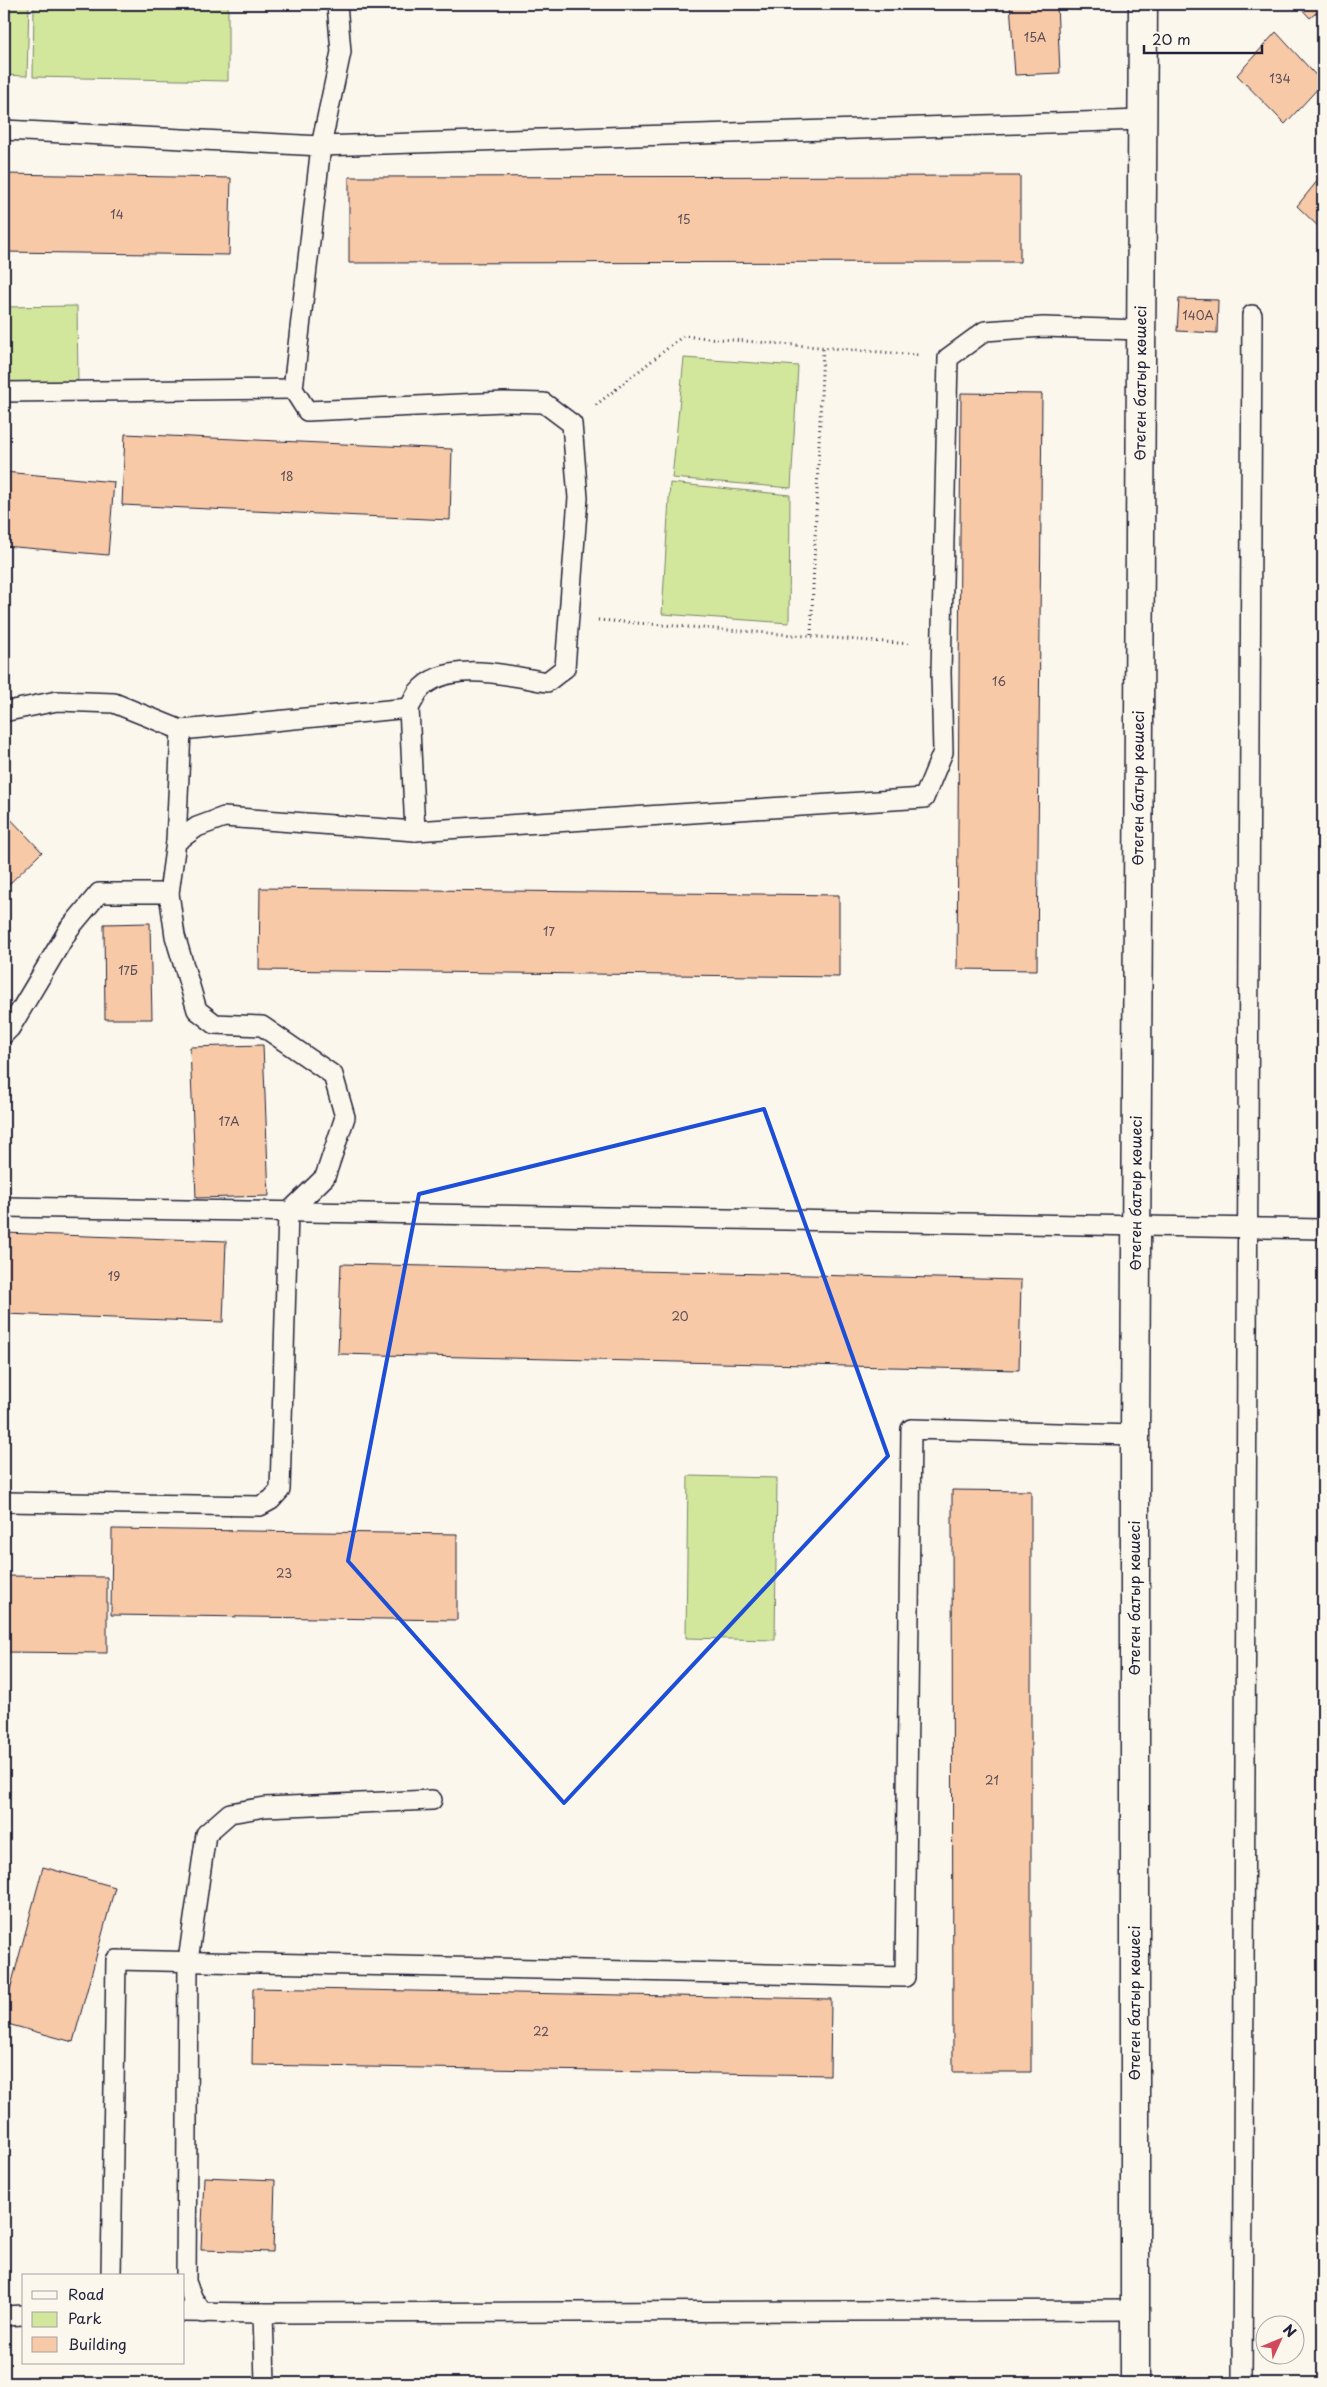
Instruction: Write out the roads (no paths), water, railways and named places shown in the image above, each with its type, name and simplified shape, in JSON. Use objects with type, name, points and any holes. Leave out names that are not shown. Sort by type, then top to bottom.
[{"type":"street","name":"Өтеген батыр көшесі","points":[[1135,2383],[1135,1435],[1143,4]]},
{"type":"lane","points":[[337,4],[342,52],[321,146],[293,389],[307,411],[504,402],[544,402],[572,424],[578,498],[565,668],[547,682],[472,671],[439,677],[419,691],[409,708],[415,831]]},
{"type":"lane","points":[[4,130],[321,146],[1142,120]]},
{"type":"lane","points":[[1242,2383],[1252,315]]},
{"type":"lane","points":[[176,842],[197,827],[224,817],[415,831],[924,798],[943,752],[942,646],[948,358],[985,331],[1043,327],[1141,330]]},
{"type":"lane","points":[[4,392],[293,389]]},
{"type":"lane","points":[[4,710],[8,711],[57,701],[114,703],[181,730],[409,708]]},
{"type":"lane","points":[[4,1502],[260,1506],[271,1500],[280,1490],[288,1213],[325,1177],[345,1117],[333,1075],[262,1026],[215,1024],[197,1010],[175,936],[169,893],[176,842],[181,730]]},
{"type":"lane","points":[[4,1034],[10,1028],[69,929],[99,893],[169,893]]},
{"type":"lane","points":[[4,1208],[1323,1229]]},
{"type":"lane","points":[[110,2274],[116,1960],[905,1977],[911,1429],[1135,1435]]},
{"type":"lane","points":[[203,2313],[193,2299],[186,2282],[188,1961],[206,1834],[230,1813],[265,1807],[432,1800]]},
{"type":"lane","points":[[185,2312],[1135,2310]]},
{"type":"lane","points":[[263,2313],[264,2383]]},
{"type":"lane","points":[[4,2316],[22,2315]]}]
